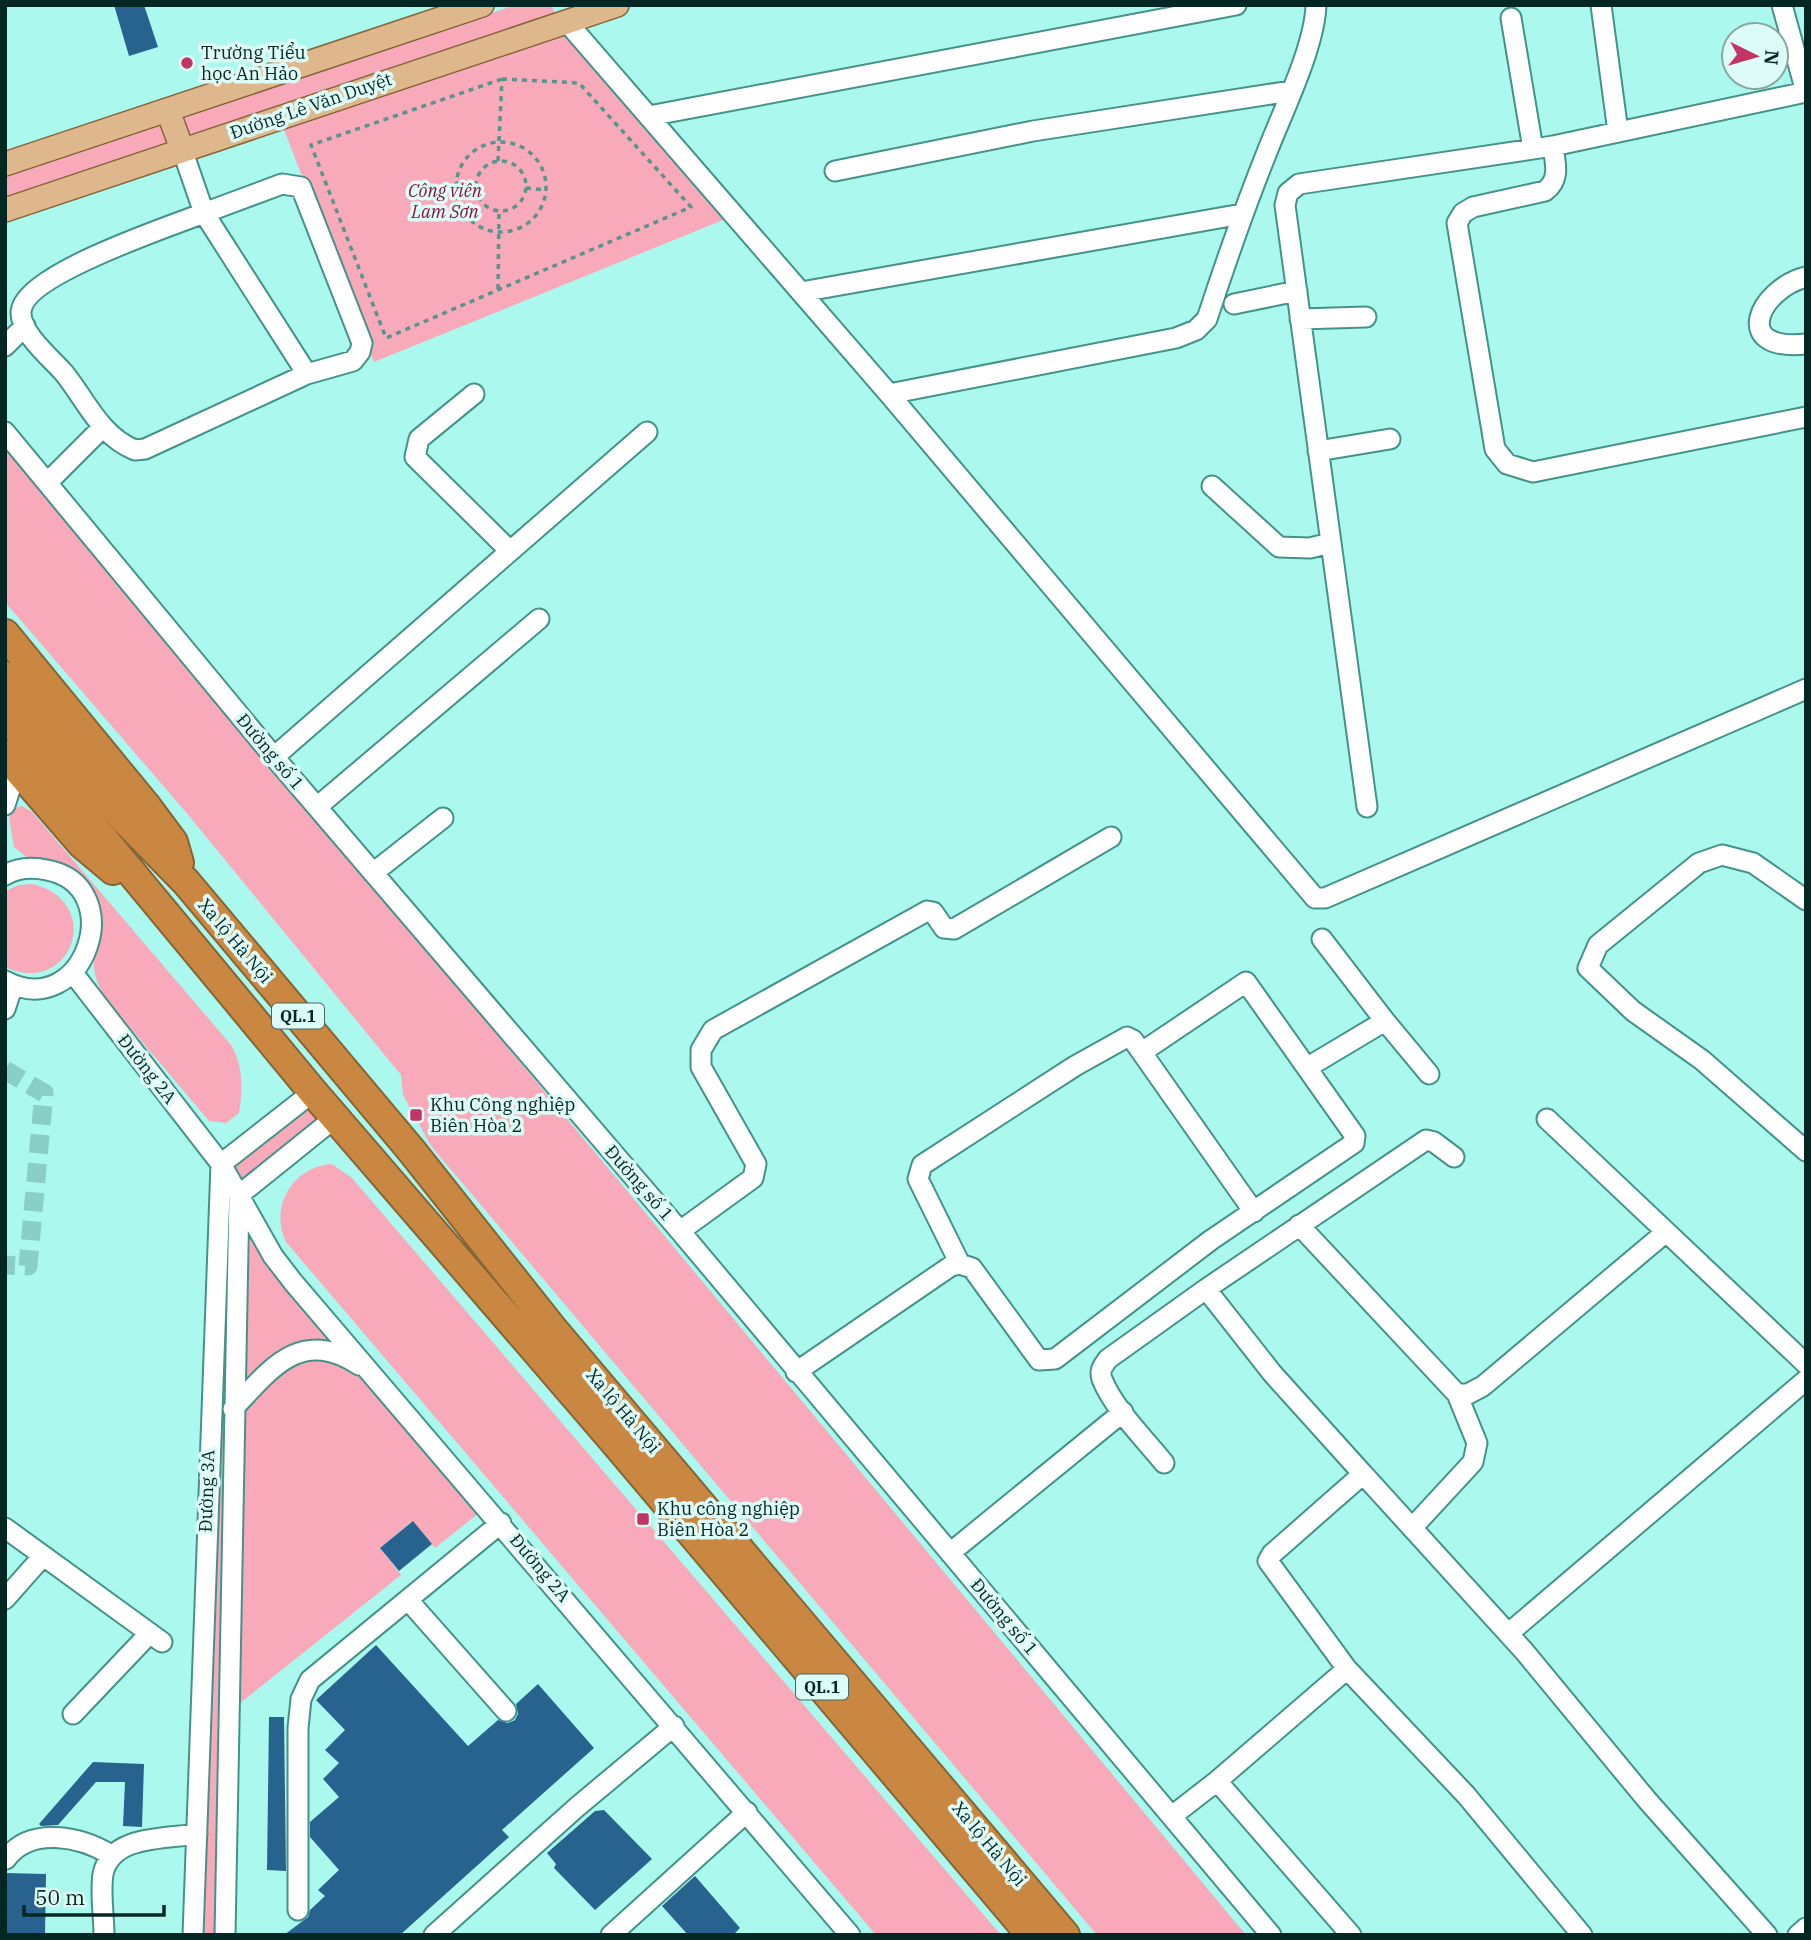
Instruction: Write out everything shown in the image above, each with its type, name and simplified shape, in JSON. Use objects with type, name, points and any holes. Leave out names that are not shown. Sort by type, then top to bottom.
[{"type":"highway","name":"Xa lộ Hà Nội","points":[[5,634],[173,842],[186,883]]},
{"type":"highway","name":"Xa lộ Hà Nội","points":[[5,676],[124,819],[186,883],[411,1150],[552,1328],[1065,1935]]},
{"type":"highway","name":"Xa lộ Hà Nội","points":[[5,714],[97,831],[313,1093]]},
{"type":"highway","name":"Xa lộ Hà Nội","points":[[11,762],[82,844],[162,910]]},
{"type":"highway","name":"QL.1","points":[[313,1093],[336,1117]]},
{"type":"highway","name":"Xa lộ Hà Nội","points":[[336,1117],[1031,1935]]},
{"type":"main road","points":[[5,164],[168,111],[446,11],[482,5]]},
{"type":"main road","name":"Đường Lê Văn Duyệt","points":[[5,210],[562,13],[617,5]]},
{"type":"main road","points":[[168,111],[182,149]]},
{"type":"street","points":[[649,117],[1236,5]]},
{"type":"street","points":[[889,394],[1177,338],[1196,330],[1207,319],[1242,215],[1291,91],[1315,20],[1315,5]]},
{"type":"street","points":[[1601,5],[1618,132]]},
{"type":"street","points":[[1367,807],[1285,205],[1288,193],[1299,184],[1543,147],[1806,92],[1782,5]]},
{"type":"street","points":[[562,13],[889,394],[1315,898],[1325,898],[1806,689]]},
{"type":"street","points":[[1511,18],[1543,147],[1557,175],[1552,186],[1545,191],[1473,207],[1463,213],[1457,223],[1495,449],[1507,464],[1533,472],[1806,418]]},
{"type":"street","points":[[835,172],[1033,131],[1291,91]]},
{"type":"street","points":[[182,149],[204,213],[307,374]]},
{"type":"street","points":[[282,184],[301,187],[362,343],[360,352],[353,361],[307,374],[145,449],[127,447],[102,428],[73,384],[24,327],[21,312],[26,298],[56,275],[93,256],[204,213],[282,184]]},
{"type":"street","points":[[801,292],[1242,215]]},
{"type":"street","points":[[1806,277],[1773,293],[1761,314],[1761,333],[1768,342],[1785,346],[1806,344]]},
{"type":"street","points":[[1234,304],[1297,290]]},
{"type":"street","points":[[1300,318],[1366,317]]},
{"type":"street","points":[[5,346],[24,327]]},
{"type":"street","points":[[474,394],[419,439],[415,457],[510,551]]},
{"type":"street","points":[[49,481],[102,428]]},
{"type":"street","name":"Đường số 1","points":[[5,432],[49,481],[274,757],[680,1231],[1270,1935]]},
{"type":"street","points":[[274,757],[647,432]]},
{"type":"street","points":[[1318,451],[1390,439]]},
{"type":"street","points":[[1212,486],[1279,547],[1310,548],[1330,543]]},
{"type":"street","points":[[317,807],[539,619]]},
{"type":"street","points":[[5,805],[11,762]]},
{"type":"street","points":[[373,873],[443,818]]},
{"type":"street","points":[[680,1231],[756,1174],[756,1164],[701,1067],[701,1050],[713,1030],[927,911],[933,912],[944,928],[954,929],[1111,837]]},
{"type":"street","points":[[1806,900],[1786,883],[1753,863],[1722,855],[1699,863],[1598,945],[1588,968],[1633,1011],[1702,1060],[1806,1151]]},
{"type":"street","points":[[5,874],[34,867],[54,871],[72,881],[85,897],[92,916],[92,937],[86,956],[73,973],[45,987],[9,983],[5,1009]]},
{"type":"street","points":[[1322,939],[1429,1074]]},
{"type":"street","name":"Đường 2A","points":[[73,973],[221,1164],[273,1256],[850,1935]]},
{"type":"street","points":[[796,1372],[951,1266],[960,1264],[972,1268],[1039,1360],[1047,1362],[1055,1359],[1211,1240],[1354,1143],[1355,1136],[1246,982],[1142,1052]]},
{"type":"street","points":[[1308,1067],[1385,1021]]},
{"type":"street","points":[[960,1264],[918,1179],[922,1165],[1075,1066],[1127,1037],[1133,1040],[1142,1052],[1254,1212]]},
{"type":"street","points":[[221,1164],[313,1093]]},
{"type":"street","points":[[239,1195],[336,1117]]},
{"type":"street","points":[[1547,1119],[1806,1364]]},
{"type":"street","points":[[1164,1463],[1123,1412],[1102,1378],[1101,1369],[1108,1359],[1426,1140],[1434,1142],[1454,1157]]},
{"type":"street","name":"Đường 3A","points":[[194,1935],[221,1164]]},
{"type":"street","name":"Đường 3A","points":[[225,1935],[239,1195]]},
{"type":"street","points":[[1300,1225],[1457,1394],[1477,1443],[1473,1462],[1412,1528]]},
{"type":"street","points":[[1457,1394],[1468,1394],[1483,1386],[1666,1232]]},
{"type":"street","points":[[1206,1289],[1272,1373],[1509,1633],[1647,1800],[1767,1935]]},
{"type":"street","points":[[233,1409],[266,1371],[289,1357],[309,1350],[334,1351],[377,1377]]},
{"type":"street","points":[[1509,1633],[1806,1380]]},
{"type":"street","points":[[950,1553],[1123,1412]]},
{"type":"street","points":[[1363,1474],[1272,1553],[1268,1561],[1347,1669],[1466,1795],[1583,1935]]},
{"type":"street","points":[[298,1910],[298,1728],[301,1699],[310,1680],[501,1523]]},
{"type":"street","points":[[5,1528],[155,1638],[73,1714]]},
{"type":"street","points":[[5,1599],[43,1556]]},
{"type":"street","points":[[408,1600],[506,1711]]},
{"type":"street","points":[[1172,1815],[1217,1781],[1347,1669]]},
{"type":"street","points":[[434,1935],[577,1807],[674,1726]]},
{"type":"street","points":[[1217,1781],[1351,1935]]},
{"type":"street","points":[[611,1935],[747,1812]]},
{"type":"street","points":[[104,1935],[103,1874],[111,1855],[126,1844],[197,1834]]},
{"type":"street","points":[[6,1859],[15,1847],[30,1840],[57,1838],[82,1840],[111,1855]]},
{"type":"street","points":[[1798,1935],[1806,1928]]},
{"type":"path","points":[[498,161],[502,79]]},
{"type":"path","points":[[502,79],[579,83],[691,207],[386,338],[311,145],[502,79]]},
{"type":"path","points":[[499,141],[521,146],[538,159],[544,173],[546,190],[537,215],[526,225],[513,231],[499,232],[483,229],[470,221],[461,209],[456,183],[461,164],[471,152],[484,144],[499,141]]},
{"type":"path","points":[[498,161],[507,161],[521,170],[526,188],[521,201],[515,207],[499,211],[484,204],[476,185],[484,167],[498,161]]},
{"type":"path","points":[[456,183],[476,185]]},
{"type":"path","points":[[526,188],[546,190]]},
{"type":"path","points":[[498,290],[499,211]]},
{"type":"green space","points":[[515,5],[551,5],[555,13],[184,138],[178,119]]},
{"type":"green space","name":"Công viên Lam Sơn","points":[[567,31],[728,218],[374,362],[283,127]]},
{"type":"green space","points":[[166,122],[172,141],[5,199],[5,175]]},
{"type":"green space","points":[[5,443],[1246,1935],[1097,1935],[431,1146],[403,1095],[401,1075],[190,817],[5,602]]},
{"type":"green space","points":[[22,806],[32,812],[232,1046],[240,1070],[241,1095],[239,1113],[226,1123],[209,1121],[105,998],[94,966],[99,917],[14,847],[9,818],[14,808]]},
{"type":"green space","points":[[33,884],[55,894],[69,909],[74,927],[71,944],[62,959],[47,970],[28,973],[5,967],[5,891],[19,885]]},
{"type":"green space","points":[[312,1107],[321,1116],[239,1182],[231,1170]]},
{"type":"green space","points":[[332,1164],[352,1178],[1001,1935],[876,1935],[286,1242],[281,1229],[281,1215],[288,1191],[306,1172],[318,1166]]},
{"type":"green space","points":[[250,1235],[264,1263],[334,1345],[245,1388]]},
{"type":"green space","points":[[322,1354],[359,1373],[479,1513],[435,1548],[412,1521],[380,1548],[401,1575],[239,1704],[244,1407],[292,1362]]},
{"type":"green space","points":[[220,1433],[223,1433],[214,1935],[204,1935]]},
{"type":"building","points":[[114,5],[144,5],[158,47],[129,56]]},
{"type":"building","points":[[413,1521],[432,1544],[399,1571],[380,1548]]},
{"type":"building","points":[[376,1645],[468,1746],[498,1720],[508,1723],[515,1720],[518,1714],[516,1704],[538,1684],[594,1748],[502,1830],[509,1837],[400,1935],[284,1935],[308,1917],[310,1910],[325,1896],[318,1890],[339,1870],[310,1837],[310,1822],[339,1797],[323,1779],[339,1763],[325,1750],[345,1730],[316,1700]]},
{"type":"building","points":[[269,1717],[284,1717],[286,1871],[267,1870]]},
{"type":"building","points":[[93,1762],[144,1764],[142,1827],[123,1826],[125,1782],[96,1782],[58,1825],[41,1826],[39,1824]]},
{"type":"building","points":[[604,1810],[652,1859],[595,1910],[554,1868],[556,1864],[547,1853],[595,1811]]},
{"type":"building","points":[[5,1873],[46,1874],[45,1935],[5,1935]]},
{"type":"building","points":[[695,1876],[740,1928],[733,1935],[688,1935],[662,1906]]},
{"type":"tunnel","points":[[5,1070],[44,1093],[28,1266],[5,1265]]},
{"type":"place","name":"Trường Tiểu học An Hảo","points":[[187,63]]},
{"type":"place","name":"Khu Công nghiệp Biên Hòa 2","points":[[416,1115]]},
{"type":"place","name":"Khu công nghiệp Biên Hòa 2","points":[[643,1519]]}]
